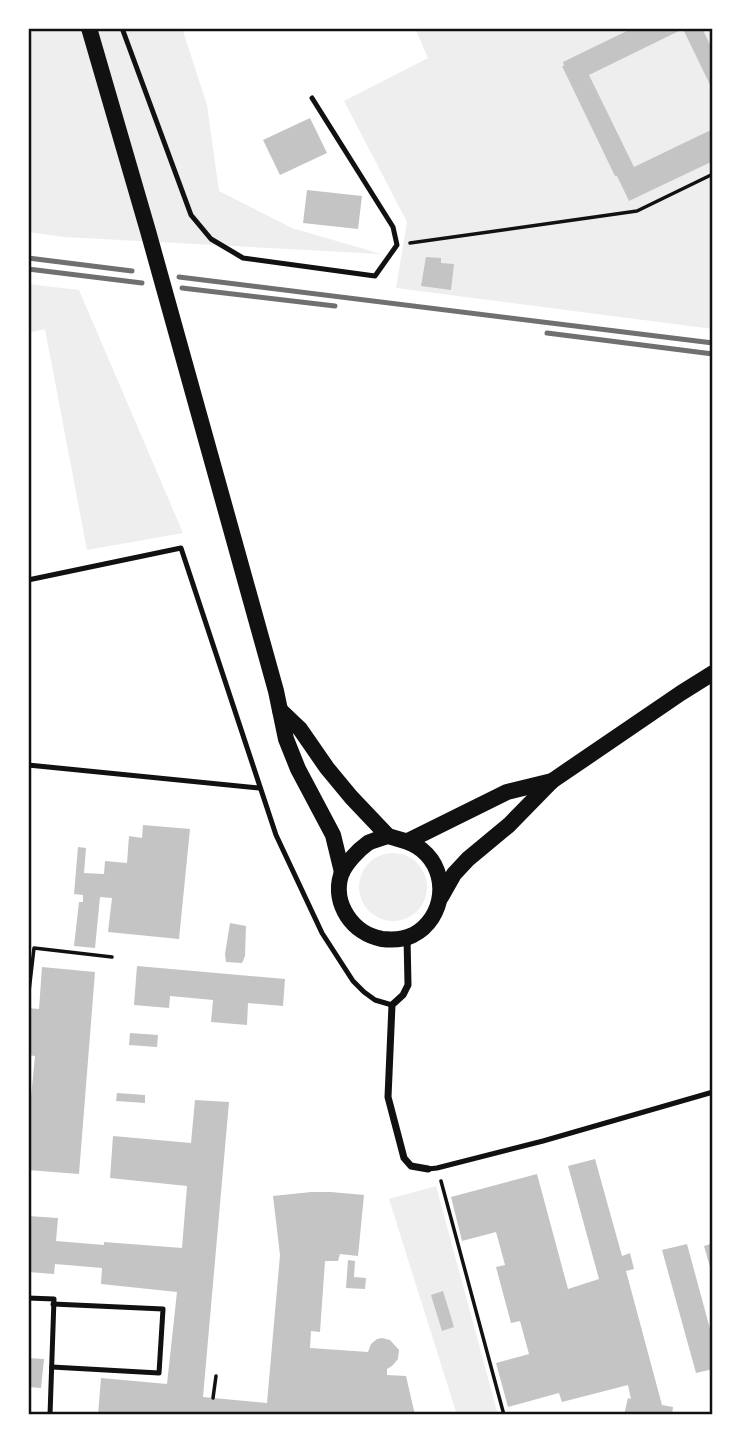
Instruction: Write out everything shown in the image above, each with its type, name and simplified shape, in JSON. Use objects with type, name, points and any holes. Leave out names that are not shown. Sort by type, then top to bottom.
[{"type":"main road","points":[[89,28],[176,331],[281,710],[286,739],[298,769],[333,835],[342,872],[340,900],[355,926],[373,937],[390,940],[407,937],[423,928],[434,914],[440,897],[454,874],[509,825],[552,781],[713,673]]},
{"type":"main road","points":[[281,710],[300,729],[351,797],[388,836],[408,841],[432,860],[441,884],[440,897]]},
{"type":"main road","points":[[408,841],[507,792],[552,781]]},
{"type":"main road","points":[[342,872],[370,842],[388,836]]},
{"type":"street","points":[[407,937],[408,985],[392,1005],[388,1097],[404,1158],[411,1166],[428,1169]]},
{"type":"lane","points":[[122,28],[191,215],[211,239],[243,258],[375,276],[397,244],[393,227],[312,97]]},
{"type":"lane","points":[[28,580],[181,548],[276,835],[322,933],[359,987],[375,1000],[392,1005]]},
{"type":"lane","points":[[28,765],[259,788]]},
{"type":"lane","points":[[428,1169],[543,1141],[713,1092]]},
{"type":"lane","points":[[28,1298],[163,1309],[159,1373],[52,1367]]},
{"type":"lane","points":[[50,1415],[54,1302]]},
{"type":"path","points":[[397,244],[637,211],[713,174]]},
{"type":"path","points":[[28,1000],[34,948],[112,957]]},
{"type":"path","points":[[437,1168],[505,1415]]},
{"type":"path","points":[[213,1398],[216,1376]]},
{"type":"shaded area","points":[[28,28],[182,28],[207,105],[219,191],[292,228],[381,254],[64,237],[28,232]]},
{"type":"shaded area","points":[[415,28],[713,28],[713,329],[396,288],[407,222],[344,101],[428,58]]},
{"type":"shaded area","points":[[28,284],[79,290],[183,533],[87,550],[45,329],[28,333]]},
{"type":"shaded area","points":[[393,853],[406,856],[417,863],[424,874],[427,887],[424,900],[417,911],[406,918],[393,921],[380,918],[369,911],[362,900],[359,887],[362,874],[369,863],[380,856]]},
{"type":"shaded area","points":[[436,1186],[498,1415],[457,1415],[389,1199]]},
{"type":"building","points":[[633,28],[702,28],[713,51],[713,91],[683,29],[589,75],[634,167],[713,129],[713,161],[629,201],[562,66],[563,62]]},
{"type":"building","points":[[310,118],[327,153],[280,175],[263,140]]},
{"type":"building","points":[[307,190],[362,196],[358,229],[303,223]]},
{"type":"building","points":[[426,257],[441,258],[441,263],[454,264],[451,290],[421,286]]},
{"type":"building","points":[[143,825],[190,829],[179,939],[108,932],[112,898],[100,897],[95,948],[74,946],[79,902],[83,902],[83,895],[74,894],[78,847],[86,848],[84,873],[104,874],[105,861],[127,863],[129,836],[142,838]]},
{"type":"building","points":[[230,923],[246,926],[245,956],[242,963],[226,962]]},
{"type":"building","points":[[137,966],[285,979],[283,1006],[248,1003],[247,1025],[211,1022],[213,1000],[170,996],[169,1008],[134,1005]]},
{"type":"building","points":[[42,967],[95,972],[79,1174],[28,1170],[28,1118],[35,1056],[28,1055],[28,1008],[39,1009]]},
{"type":"building","points":[[130,1033],[158,1035],[157,1047],[129,1045]]},
{"type":"building","points":[[117,1093],[145,1095],[145,1103],[116,1101]]},
{"type":"building","points":[[195,1100],[229,1102],[203,1397],[267,1403],[280,1255],[273,1196],[331,1192],[364,1195],[358,1256],[340,1254],[338,1261],[325,1261],[320,1332],[311,1331],[310,1348],[368,1352],[377,1339],[390,1340],[399,1350],[398,1359],[387,1369],[387,1375],[406,1376],[415,1415],[98,1415],[101,1378],[167,1384],[177,1292],[101,1284],[102,1268],[55,1264],[54,1274],[28,1272],[28,1216],[58,1218],[56,1241],[182,1248],[187,1186],[110,1178],[113,1136],[191,1143]]},
{"type":"building","points":[[595,1159],[622,1256],[630,1253],[634,1269],[626,1271],[662,1405],[673,1407],[672,1415],[624,1415],[628,1398],[631,1399],[628,1385],[562,1402],[559,1393],[508,1407],[496,1363],[529,1354],[520,1321],[511,1323],[496,1267],[505,1265],[496,1232],[462,1241],[451,1197],[537,1174],[568,1289],[599,1279],[568,1166]]},
{"type":"building","points":[[713,1243],[713,1274],[712,1274],[704,1246]]},
{"type":"building","points":[[687,1244],[713,1340],[713,1369],[696,1373],[662,1250]]},
{"type":"building","points":[[348,1260],[355,1261],[354,1277],[366,1278],[365,1289],[346,1288]]},
{"type":"building","points":[[443,1291],[454,1327],[442,1331],[431,1295]]},
{"type":"building","points":[[28,1358],[44,1359],[41,1388],[28,1387]]},
{"type":"railway","points":[[28,258],[132,271]]},
{"type":"railway","points":[[28,269],[142,283]]},
{"type":"railway","points":[[179,277],[713,343]]},
{"type":"railway","points":[[182,288],[335,306]]},
{"type":"railway","points":[[547,333],[713,354]]}]
